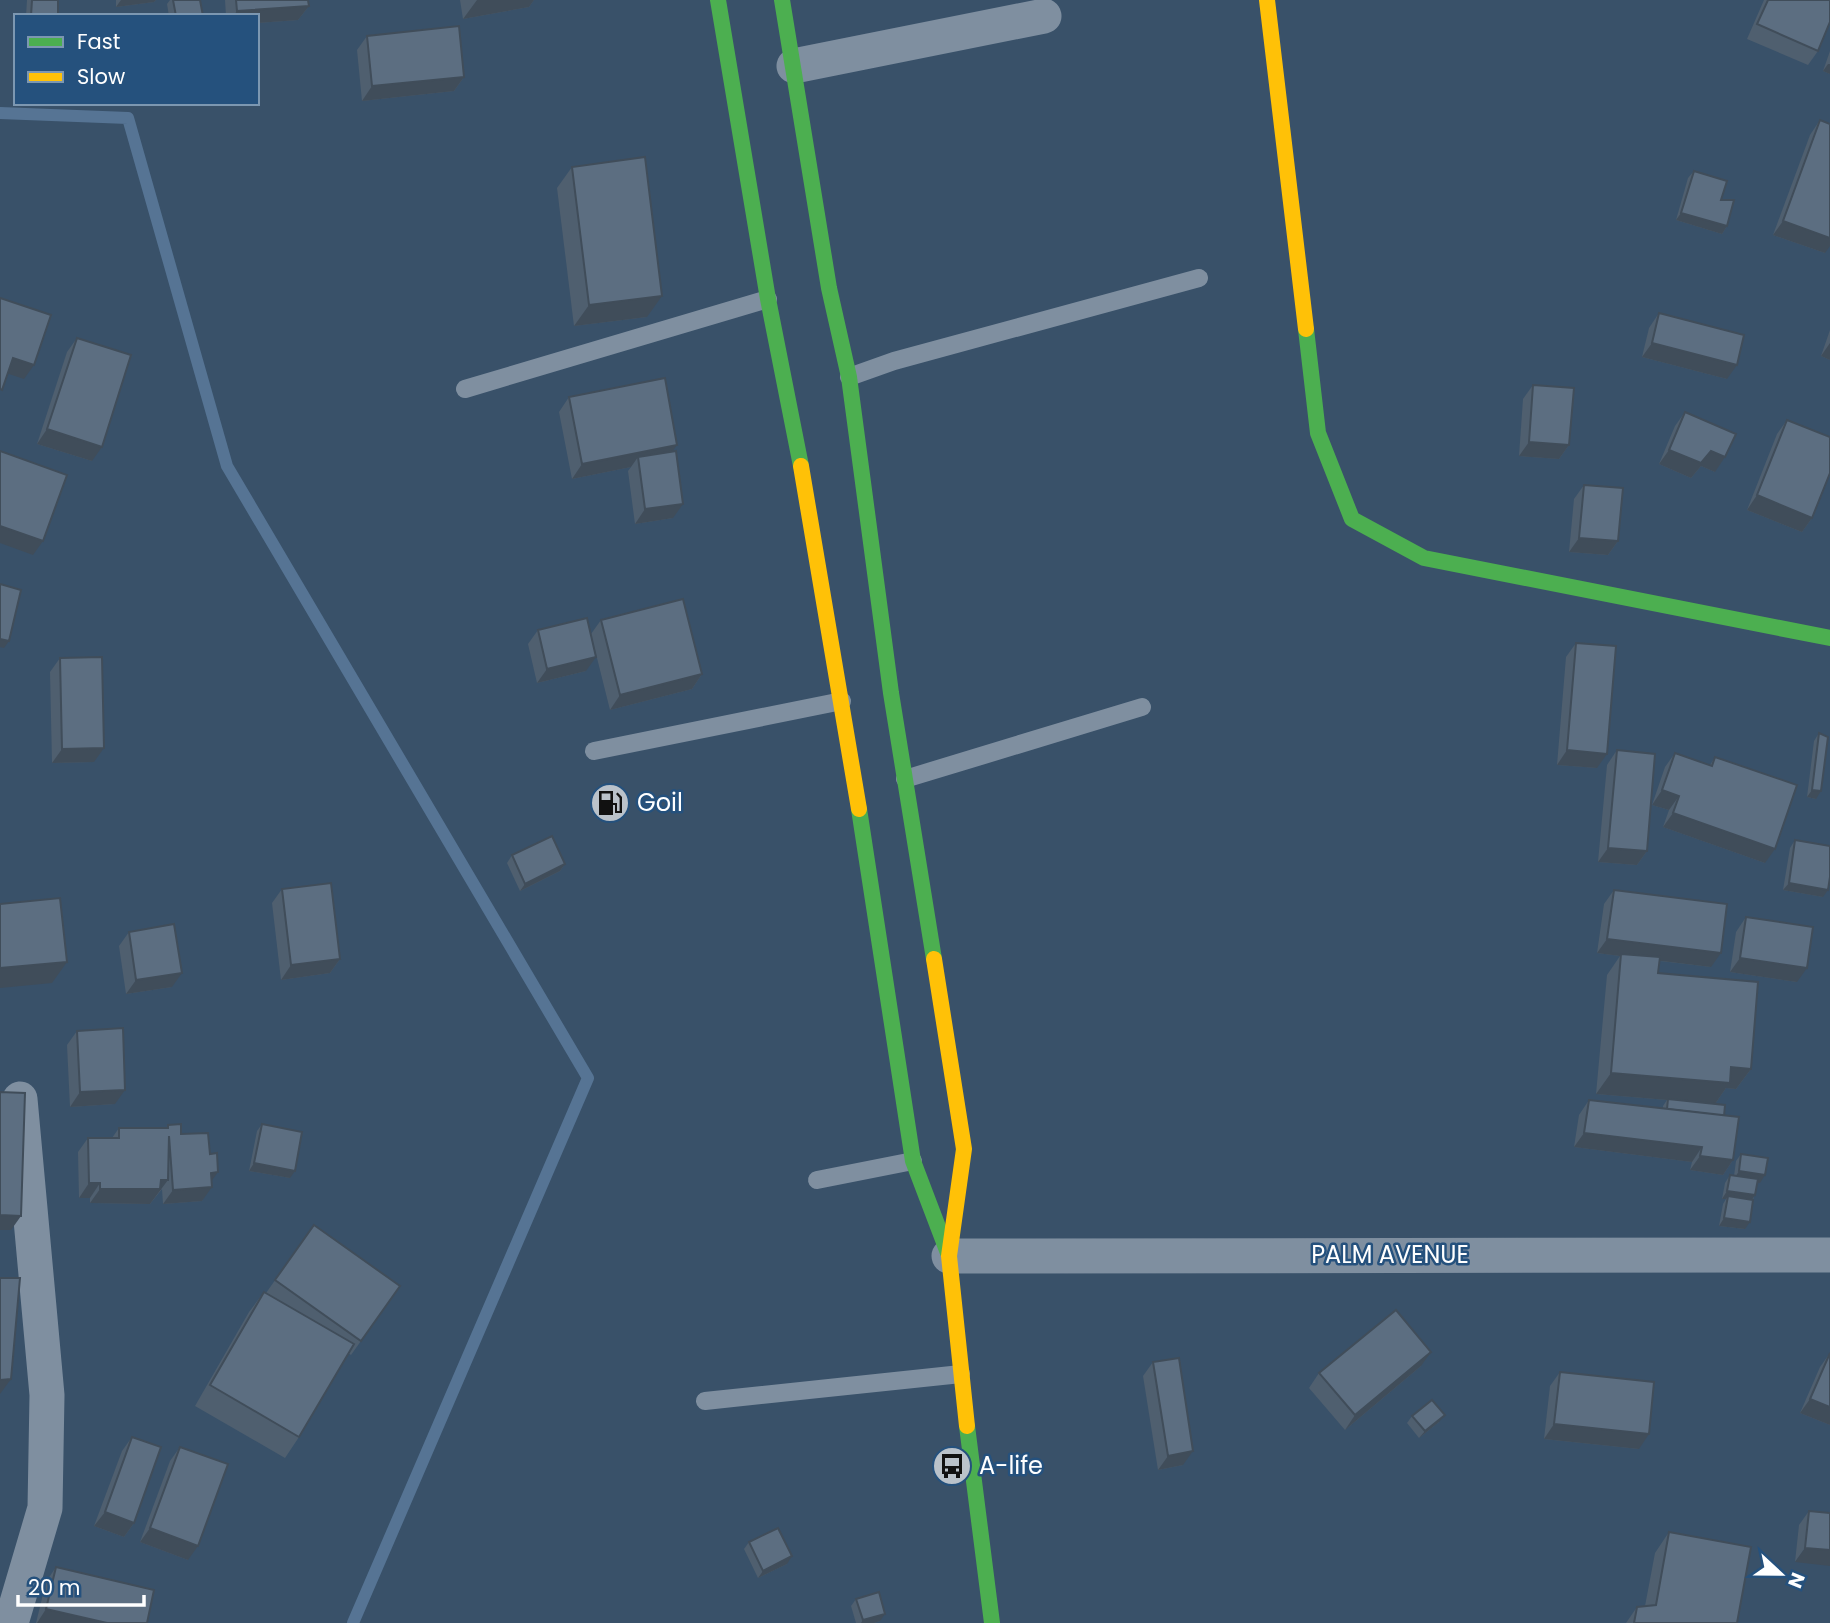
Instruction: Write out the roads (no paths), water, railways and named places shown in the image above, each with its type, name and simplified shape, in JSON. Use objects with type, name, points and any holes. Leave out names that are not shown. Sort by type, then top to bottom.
[{"type":"main road","points":[[718,0],[768,299],[810,512],[842,701],[913,1161],[949,1256]]},
{"type":"main road","points":[[782,0],[829,288],[849,377],[905,779],[964,1149],[949,1256],[992,1623]]},
{"type":"main road","points":[[1267,0],[1318,433],[1352,519],[1424,558],[1830,638]]},
{"type":"street","points":[[794,66],[1044,16]]},
{"type":"street","points":[[11,1623],[45,1508],[47,1408],[20,1099]]},
{"type":"street","name":"PALM AVENUE","points":[[949,1256],[1830,1255]]},
{"type":"lane","points":[[849,377],[894,361],[1199,278]]},
{"type":"lane","points":[[465,389],[768,299]]},
{"type":"lane","points":[[594,751],[842,701]]},
{"type":"lane","points":[[905,779],[1142,707]]},
{"type":"lane","points":[[817,1180],[913,1161]]},
{"type":"lane","points":[[705,1401],[961,1374]]},
{"type":"waterway","points":[[0,113],[128,118],[227,466],[588,1078],[353,1623]]},
{"type":"place","name":"Goil","points":[[610,803]]},
{"type":"place","name":"A-life","points":[[952,1466]]}]
